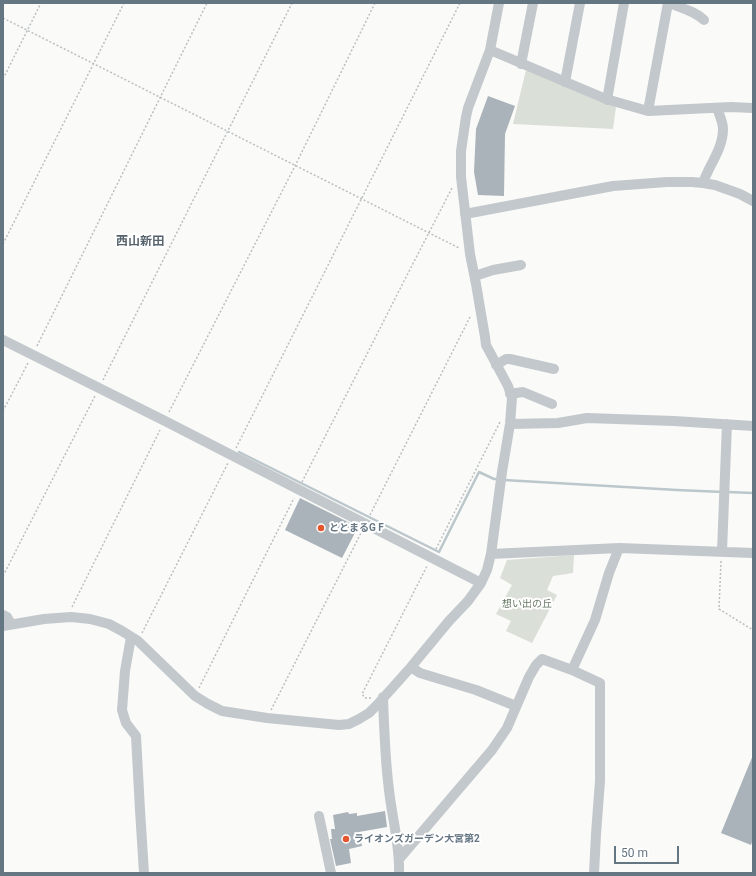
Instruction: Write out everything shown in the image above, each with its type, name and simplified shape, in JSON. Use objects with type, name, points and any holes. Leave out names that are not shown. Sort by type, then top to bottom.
[{"type":"street","points":[[3,615],[7,617],[7,625],[44,619],[72,617],[90,619],[109,624],[134,639],[195,696],[222,711],[267,718],[339,725],[349,724],[359,719],[377,706],[383,697],[468,601],[481,583],[487,570],[491,554],[510,424],[512,398],[508,386],[486,345],[470,254],[461,177],[461,151],[466,117],[490,50],[499,3]]},
{"type":"street","points":[[521,64],[533,3]]},
{"type":"street","points":[[565,82],[580,3]]},
{"type":"street","points":[[607,100],[624,3]]},
{"type":"street","points":[[648,111],[669,3],[694,13],[704,20]]},
{"type":"street","points":[[490,50],[607,100],[648,111],[731,107],[753,108]]},
{"type":"street","points":[[703,183],[705,176],[716,157],[722,138],[723,127],[717,108]]},
{"type":"street","points":[[465,214],[613,186],[667,182],[703,183],[715,185],[753,201]]},
{"type":"street","points":[[474,276],[493,270],[521,265]]},
{"type":"street","points":[[3,340],[165,421],[481,583]]},
{"type":"street","points":[[496,365],[506,359],[510,359],[554,369]]},
{"type":"street","points":[[510,394],[523,392],[552,404]]},
{"type":"street","points":[[510,424],[558,423],[587,418],[753,426]]},
{"type":"street","points":[[722,551],[727,424]]},
{"type":"street","points":[[491,554],[619,548],[753,553]]},
{"type":"street","points":[[572,670],[595,620],[609,573],[619,548]]},
{"type":"street","points":[[134,639],[125,671],[122,710],[126,723],[136,736],[144,873]]},
{"type":"street","points":[[400,858],[492,750],[507,728],[536,665],[542,659],[572,670],[600,683],[600,782],[594,873]]},
{"type":"street","points":[[411,667],[426,676],[476,690],[516,706]]},
{"type":"street","points":[[383,697],[384,738],[389,790],[400,858],[399,873]]},
{"type":"street","points":[[319,816],[331,873]]},
{"type":"path","points":[[3,79],[41,3]]},
{"type":"path","points":[[3,244],[124,3]]},
{"type":"path","points":[[3,412],[207,3]]},
{"type":"path","points":[[3,576],[292,3]]},
{"type":"path","points":[[72,617],[72,608],[165,421],[295,166],[375,3]]},
{"type":"path","points":[[134,639],[232,456],[460,3]]},
{"type":"path","points":[[3,18],[470,254]]},
{"type":"path","points":[[195,696],[298,489],[429,233],[456,182],[461,177]]},
{"type":"path","points":[[267,718],[472,314]]},
{"type":"path","points":[[722,551],[719,609],[753,630]]},
{"type":"green space","points":[[526,70],[616,107],[613,129],[513,124]]},
{"type":"green space","name":"想い出の丘","points":[[574,555],[573,573],[553,576],[547,590],[557,595],[532,643],[506,631],[511,621],[496,614],[512,585],[500,578],[507,560]]},
{"type":"building","points":[[488,96],[515,106],[505,134],[504,196],[478,195],[474,172],[476,129]]},
{"type":"building","name":"ととまるG F","points":[[300,498],[358,527],[342,558],[285,530]]},
{"type":"building","points":[[753,755],[753,839],[751,845],[721,833]]},
{"type":"building","name":"ライオンズガーデン大宮第2","points":[[385,811],[387,827],[359,832],[362,846],[349,849],[351,863],[336,866],[330,839],[332,839],[331,829],[335,829],[333,815],[348,812],[349,814],[357,813],[357,816]]},
{"type":"waterway","points":[[239,452],[439,552],[479,472],[494,479],[499,479]]},
{"type":"waterway","points":[[504,480],[723,492]]},
{"type":"waterway","points":[[728,492],[753,493]]},
{"type":"place","name":"ととまるG F","points":[[321,528]]},
{"type":"place","name":"ライオンズガーデン大宮第2","points":[[346,839]]},
{"type":"district","name":"西山新田","points":[[140,242]]}]
